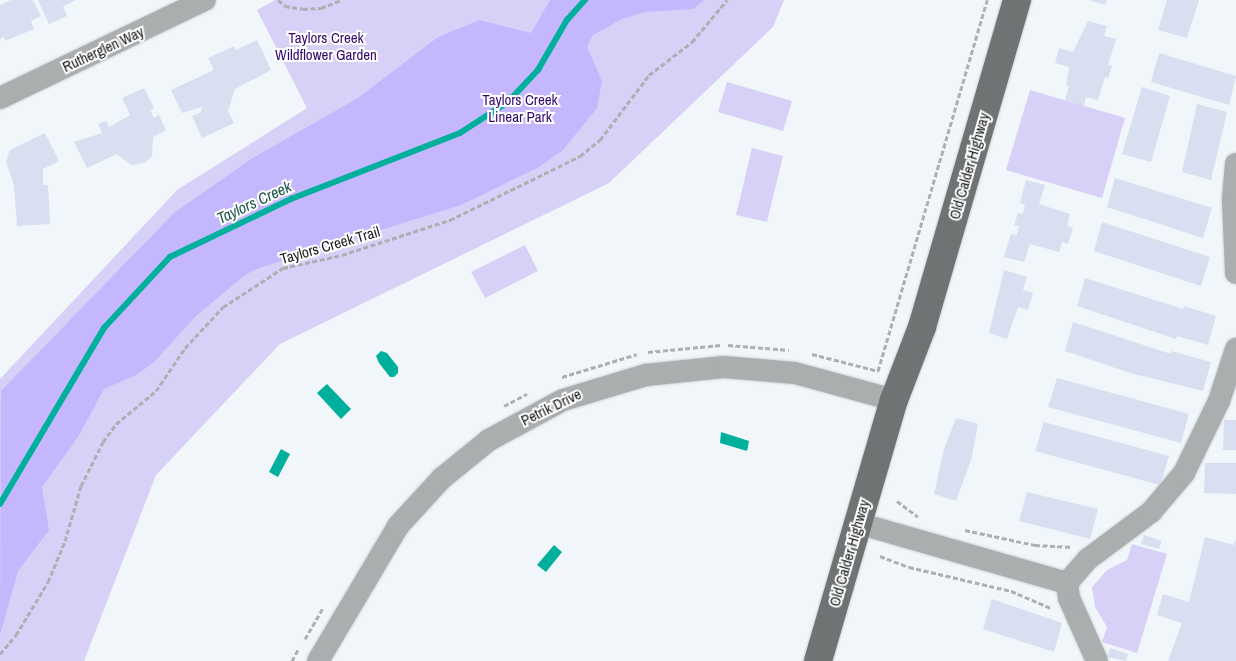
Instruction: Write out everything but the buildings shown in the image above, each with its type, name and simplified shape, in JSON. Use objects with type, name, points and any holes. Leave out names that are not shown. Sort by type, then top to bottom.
[{"type":"main road","name":"Old Calder Highway","points":[[830,661],[857,590],[866,525],[891,399],[920,332],[1017,0]]},
{"type":"main road","name":"Old Calder Highway","points":[[818,661],[866,525]]},
{"type":"street","name":"Rutherglen Way","points":[[0,98],[205,0]]},
{"type":"street","points":[[1236,164],[1233,200],[1236,273]]},
{"type":"street","points":[[1097,661],[1069,598],[1067,583],[1077,568],[1151,512],[1184,473],[1219,401],[1236,349]]},
{"type":"street","name":"Petrik Drive","points":[[318,661],[398,526],[441,479],[489,440],[563,400],[646,375],[724,367],[795,373],[891,399]]},
{"type":"street","points":[[866,525],[1067,583]]},
{"type":"path","points":[[278,0],[285,6],[302,9],[321,8],[341,0]]},
{"type":"path","name":"Taylors Creek Trail","points":[[0,654],[16,635],[48,582],[65,541],[81,486],[103,442],[116,424],[156,391],[185,348],[218,311],[253,285],[283,268],[342,255],[450,220],[580,156],[600,140],[649,75],[692,42],[727,0]]},
{"type":"path","points":[[891,399],[878,371],[987,0]]},
{"type":"path","points":[[556,380],[618,358],[674,347],[764,346],[799,352]]},
{"type":"path","points":[[808,354],[878,371]]},
{"type":"path","points":[[499,409],[531,392]]},
{"type":"path","points":[[897,501],[905,510],[922,519]]},
{"type":"path","points":[[961,529],[1027,544],[1059,548],[1092,546],[1098,551]]},
{"type":"path","points":[[880,556],[910,567],[1011,591],[1066,615],[1075,613]]},
{"type":"path","points":[[292,661],[326,603]]},
{"type":"green space","name":"Taylors Creek Linear Park","points":[[275,0],[784,0],[773,27],[609,183],[280,344],[156,475],[84,661],[0,661],[0,379],[177,190],[307,108],[257,10]]},
{"type":"green space","points":[[550,0],[704,0],[693,9],[645,12],[622,19],[593,35],[587,46],[602,81],[597,108],[563,150],[539,167],[461,205],[259,268],[245,275],[197,315],[153,363],[136,375],[104,389],[78,437],[42,487],[49,530],[18,571],[0,635],[1,391],[174,213],[251,159],[358,98],[438,37],[480,20],[531,33]]},
{"type":"green space","points":[[727,82],[792,101],[783,131],[718,112]]},
{"type":"green space","points":[[1030,90],[1125,118],[1102,198],[1006,170]]},
{"type":"green space","points":[[752,148],[783,156],[767,222],[736,215]]},
{"type":"green space","points":[[525,245],[538,271],[485,298],[471,272]]},
{"type":"green space","points":[[1132,544],[1167,554],[1137,653],[1102,642],[1107,627],[1095,607],[1092,587],[1107,570],[1127,560]]},
{"type":"shaded area","points":[[381,351],[387,353],[398,367],[398,373],[394,377],[390,377],[379,363],[376,356]]},
{"type":"shaded area","points":[[327,384],[351,409],[341,419],[317,393]]},
{"type":"shaded area","points":[[721,432],[749,441],[747,451],[720,443]]},
{"type":"shaded area","points":[[281,449],[290,454],[278,477],[269,472]]},
{"type":"shaded area","points":[[554,545],[562,552],[546,572],[537,565]]},
{"type":"waterway","name":"Taylors Creek","points":[[0,504],[104,328],[170,257],[291,199],[460,133],[508,102],[538,70],[567,20],[585,0]]},
{"type":"park label","name":"Taylors Creek Wildflower Garden","points":[[326,46]]}]
